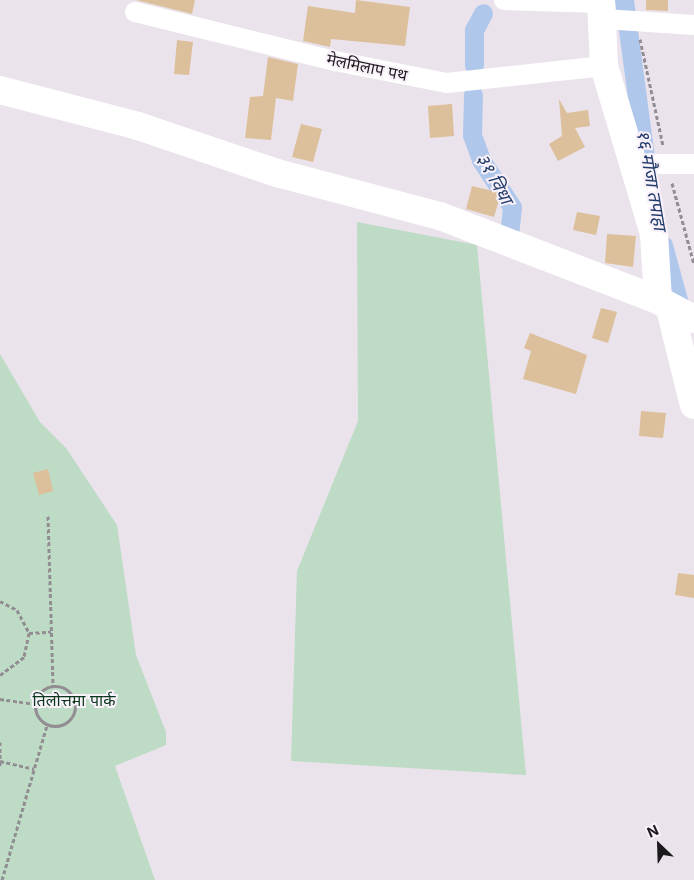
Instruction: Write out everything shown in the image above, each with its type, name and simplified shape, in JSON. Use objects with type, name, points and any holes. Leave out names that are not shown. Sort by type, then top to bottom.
[{"type":"street","points":[[504,0],[602,7],[636,21],[694,25]]},
{"type":"street","points":[[602,7],[604,66],[636,164],[676,311],[694,405]]},
{"type":"street","name":"मेलमिलाप पथ","points":[[134,12],[335,61],[447,83],[604,66]]},
{"type":"street","points":[[0,90],[138,126],[277,173],[440,216],[676,311]]},
{"type":"street","points":[[636,164],[694,164]]},
{"type":"path","points":[[636,21],[666,164],[694,264]]},
{"type":"path","points":[[48,516],[53,687]]},
{"type":"path","points":[[0,601],[17,610],[29,633],[24,657],[0,676]]},
{"type":"path","points":[[29,633],[51,632]]},
{"type":"path","points":[[53,687],[70,694],[74,713],[66,723],[47,725],[37,716],[35,704],[41,692],[53,687]]},
{"type":"path","points":[[0,699],[35,704]]},
{"type":"path","points":[[2,880],[47,725]]},
{"type":"path","points":[[0,742],[0,767]]},
{"type":"path","points":[[1,761],[34,769]]},
{"type":"green space","points":[[357,222],[477,245],[526,775],[291,761],[297,571],[358,421]]},
{"type":"green space","name":"तिलोत्तमा पार्क","points":[[0,354],[40,422],[66,448],[117,525],[136,655],[166,732],[166,745],[115,766],[155,880],[0,880]]},
{"type":"building","points":[[136,0],[195,0],[192,14]]},
{"type":"building","points":[[356,0],[410,7],[405,46],[331,39],[330,47],[303,41],[308,6],[355,13]]},
{"type":"building","points":[[646,0],[668,0],[668,11],[646,10]]},
{"type":"building","points":[[177,40],[193,42],[189,75],[174,74]]},
{"type":"building","points":[[268,57],[298,64],[293,101],[276,98],[271,140],[245,138],[250,97],[263,96]]},
{"type":"building","points":[[559,99],[567,113],[588,110],[590,126],[575,128],[585,147],[558,161],[549,144],[562,136]]},
{"type":"building","points":[[452,104],[454,136],[430,138],[428,106]]},
{"type":"building","points":[[301,124],[322,129],[313,162],[292,157]]},
{"type":"building","points":[[472,186],[501,193],[494,217],[466,209]]},
{"type":"building","points":[[577,212],[600,216],[596,235],[573,230]]},
{"type":"building","points":[[607,234],[636,236],[633,267],[605,263]]},
{"type":"building","points":[[601,308],[617,312],[608,343],[592,338]]},
{"type":"building","points":[[530,333],[587,355],[576,394],[523,379],[531,351],[524,348]]},
{"type":"building","points":[[641,411],[666,413],[663,438],[639,436]]},
{"type":"building","points":[[48,469],[53,491],[39,495],[33,473]]},
{"type":"building","points":[[678,573],[694,575],[694,598],[675,595]]},
{"type":"waterway","name":"१६ मौजा तपाहा","points":[[624,0],[648,180]]},
{"type":"waterway","name":"३१ विधा","points":[[474,65],[474,30],[483,13]]},
{"type":"waterway","name":"३१ विधा","points":[[473,95],[472,135],[481,160],[512,207],[509,234]]},
{"type":"waterway","name":"१६ मौजा तपाहा","points":[[663,245],[683,318]]}]
